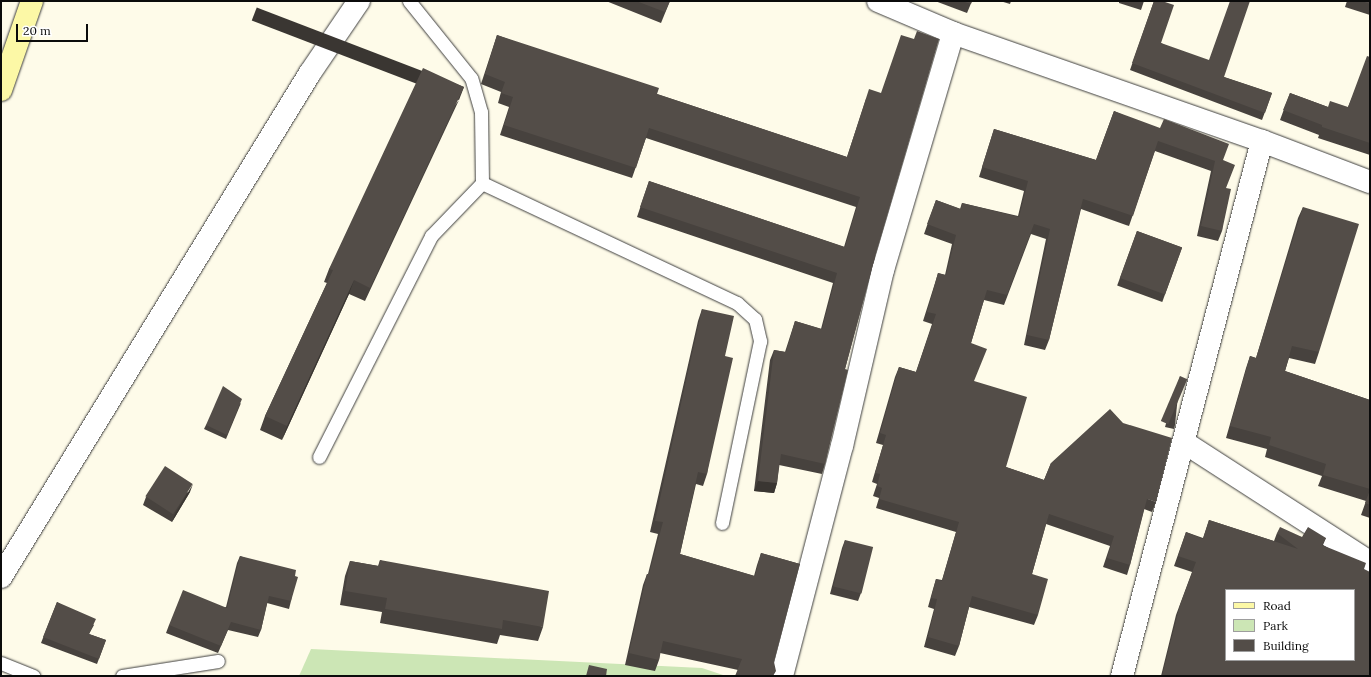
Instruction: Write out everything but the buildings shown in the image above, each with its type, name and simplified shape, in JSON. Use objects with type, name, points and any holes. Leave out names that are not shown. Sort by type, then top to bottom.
[{"type":"street","points":[[1,90],[32,1]]},
{"type":"street","points":[[1,577],[310,73],[358,1]]},
{"type":"street","points":[[878,1],[953,33],[1262,141],[1370,182]]},
{"type":"street","points":[[782,676],[842,446],[883,270],[953,33]]},
{"type":"street","points":[[1122,676],[1185,443],[1262,141]]},
{"type":"street","points":[[1185,443],[1370,562]]},
{"type":"lane","points":[[319,457],[431,236],[482,183],[481,112],[471,78],[409,1]]},
{"type":"lane","points":[[482,183],[737,303],[755,319],[760,341],[722,523]]},
{"type":"lane","points":[[122,676],[218,661]]},
{"type":"lane","points":[[1,663],[33,676]]},
{"type":"green space","points":[[311,649],[702,668],[726,676],[299,676]]}]
